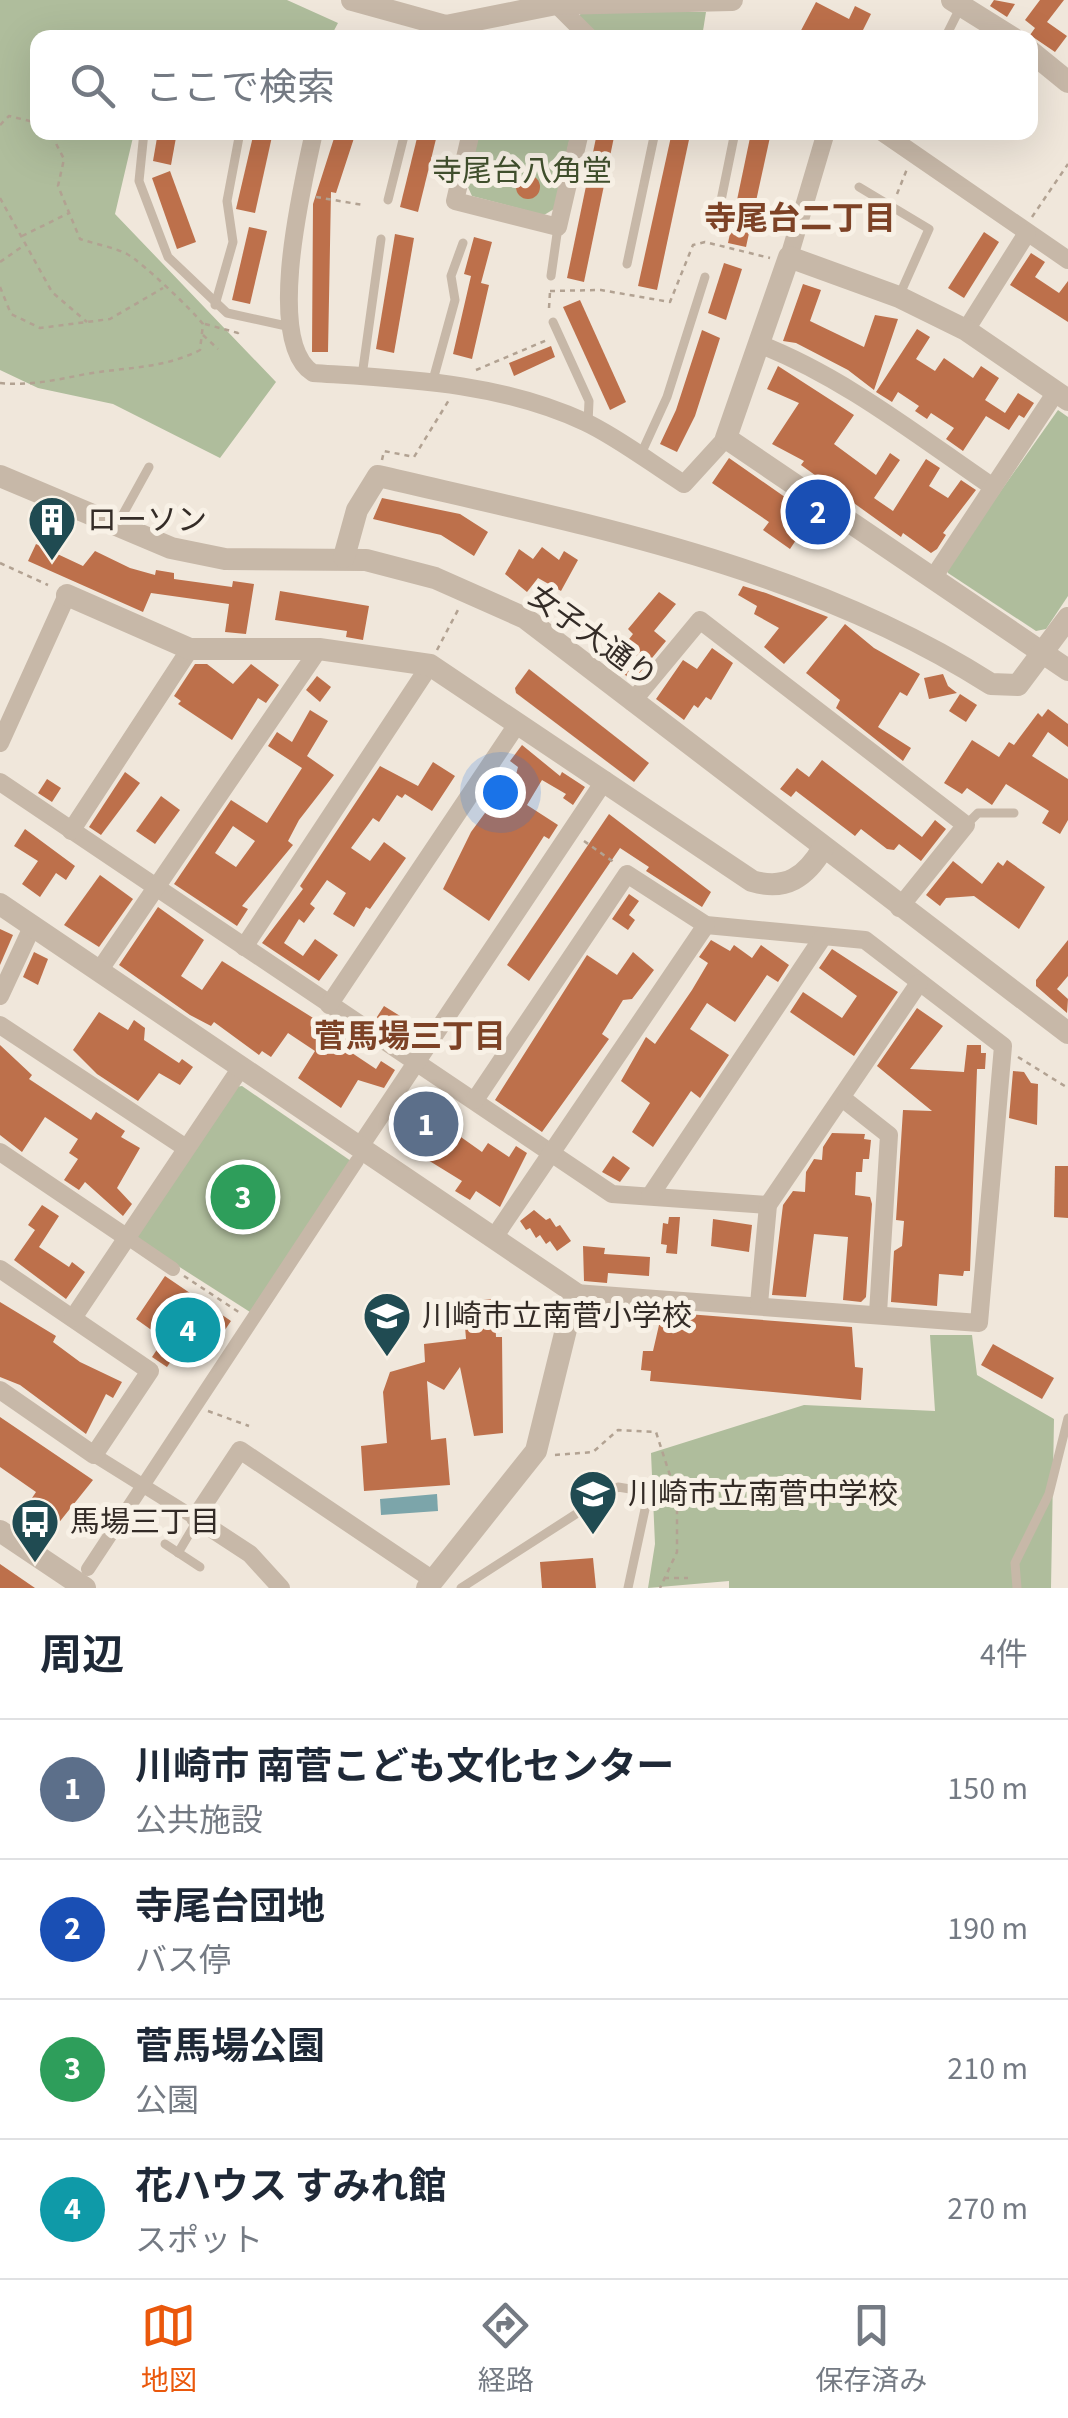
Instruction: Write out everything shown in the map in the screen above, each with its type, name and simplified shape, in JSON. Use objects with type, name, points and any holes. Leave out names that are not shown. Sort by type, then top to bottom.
[{"type":"street","points":[[363,2],[423,9],[446,26],[499,7],[598,1],[732,0]]},
{"type":"street","points":[[957,3],[999,30]]},
{"type":"street","points":[[556,4],[582,30]]},
{"type":"street","points":[[1038,58],[1068,82]]},
{"type":"street","points":[[312,140],[294,226],[291,346],[302,366],[313,372],[467,385],[588,423],[684,484],[726,438],[823,140]]},
{"type":"street","points":[[469,140],[455,200],[558,226],[578,140]]},
{"type":"street","points":[[895,140],[1068,260]]},
{"type":"street","points":[[966,330],[1025,231]]},
{"type":"street","points":[[783,258],[899,296],[966,330],[1062,396],[993,487],[933,578]]},
{"type":"street","points":[[758,344],[796,358],[843,386],[993,487]]},
{"type":"street","points":[[726,438],[1068,670]]},
{"type":"street","name":"女子大通り","points":[[0,476],[171,548],[225,559],[344,557],[435,578],[525,618],[899,908],[1065,1025]]},
{"type":"street","points":[[344,557],[357,510],[378,476],[771,576],[840,603],[990,684],[1018,685],[1068,618]]},
{"type":"street","points":[[0,743],[66,595],[190,649],[320,648],[430,665],[752,881],[770,886],[799,878],[824,848]]},
{"type":"street","points":[[632,702],[700,620],[966,826],[899,908]]},
{"type":"street","points":[[101,968],[320,648]]},
{"type":"street","points":[[71,831],[190,649]]},
{"type":"street","points":[[244,947],[430,665]]},
{"type":"street","points":[[329,1005],[518,723]]},
{"type":"street","points":[[0,1531],[87,1579],[140,1486],[197,1407],[247,1317],[605,780]]},
{"type":"street","points":[[0,782],[415,1065],[474,1100],[612,1194],[768,1205]]},
{"type":"street","points":[[0,904],[101,968],[242,1066],[358,1154],[494,1236],[575,1293],[979,1323],[1003,1046],[865,940],[706,925],[627,874],[474,1100]]},
{"type":"street","points":[[494,1236],[706,925]]},
{"type":"street","points":[[0,996],[33,926]]},
{"type":"street","points":[[650,1196],[823,937]]},
{"type":"street","points":[[759,1304],[768,1205],[919,983]]},
{"type":"street","points":[[0,1025],[186,1148]]},
{"type":"street","points":[[73,1318],[242,1066]]},
{"type":"street","points":[[842,1098],[889,1135],[878,1314]]},
{"type":"street","points":[[0,1152],[173,1269]]},
{"type":"street","points":[[0,1269],[150,1370],[94,1455]]},
{"type":"street","points":[[196,1519],[240,1450],[430,1584],[536,1450],[575,1293]]},
{"type":"street","points":[[0,1390],[140,1486],[250,1554],[281,1588]]},
{"type":"lane","points":[[947,30],[957,3]]},
{"type":"lane","points":[[143,140],[139,180],[163,249],[215,305],[227,312],[290,326]]},
{"type":"lane","points":[[215,305],[233,242],[228,201],[239,140]]},
{"type":"lane","points":[[388,200],[403,140]]},
{"type":"lane","points":[[628,264],[654,140]]},
{"type":"lane","points":[[716,225],[732,140]]},
{"type":"lane","points":[[859,187],[929,229],[899,296]]},
{"type":"lane","points":[[551,276],[558,226]]},
{"type":"lane","points":[[362,376],[380,239]]},
{"type":"lane","points":[[433,380],[455,300],[451,276],[462,243]]},
{"type":"lane","points":[[640,456],[667,397],[706,277]]},
{"type":"lane","points":[[553,322],[590,400],[588,423]]},
{"type":"lane","points":[[116,528],[149,467]]},
{"type":"lane","points":[[966,826],[978,813],[1014,813]]},
{"type":"lane","points":[[1017,1588],[1015,1564],[1050,1494],[1068,1418]]},
{"type":"lane","points":[[461,1588],[618,1486],[642,1491],[648,1500],[628,1588]]},
{"type":"lane","points":[[178,1553],[196,1519]]},
{"type":"lane","points":[[165,1544],[200,1567]]},
{"type":"path","points":[[0,124],[9,116],[30,122]]},
{"type":"path","points":[[0,383],[56,382],[180,360],[200,350],[203,324],[184,299],[163,288],[128,254],[80,239],[58,186],[64,159],[54,140]]},
{"type":"path","points":[[1025,231],[1068,164]]},
{"type":"path","points":[[300,194],[363,204]]},
{"type":"path","points":[[0,198],[52,292],[88,323]]},
{"type":"path","points":[[21,236],[69,213]]},
{"type":"path","points":[[550,291],[601,290],[670,302],[692,245],[706,242],[783,258]]},
{"type":"path","points":[[0,262],[25,244]]},
{"type":"path","points":[[551,276],[546,301],[553,322]]},
{"type":"path","points":[[0,287],[11,314],[40,328],[110,320],[163,288]]},
{"type":"path","points":[[202,334],[218,349]]},
{"type":"path","points":[[378,476],[384,451],[414,457],[448,400],[472,402],[467,385],[485,363],[560,336]]},
{"type":"path","points":[[0,562],[33,578]]},
{"type":"path","points":[[430,665],[459,608]]},
{"type":"path","points":[[581,839],[627,874]]},
{"type":"path","points":[[1003,1046],[1068,1088]]},
{"type":"path","points":[[173,1269],[247,1317]]},
{"type":"path","points":[[197,1407],[248,1426]]},
{"type":"path","points":[[544,1452],[562,1457],[593,1452],[618,1430],[656,1432],[677,1497],[676,1552],[660,1588]]},
{"type":"path","points":[[663,1578],[688,1578]]},
{"type":"green space","points":[[0,0],[287,0],[338,23],[334,30],[30,30],[30,140],[132,140],[115,214],[276,382],[220,458],[113,404],[38,388],[0,370]]},
{"type":"green space","points":[[581,12],[706,12],[703,30],[593,30],[578,21]]},
{"type":"green space","name":"寺尾台八角堂","points":[[477,140],[569,140],[554,209],[544,215],[472,196],[467,185]]},
{"type":"green space","points":[[1058,410],[1068,417],[1068,596],[1046,629],[1036,631],[948,573],[947,567]]},
{"type":"green space","points":[[242,1086],[351,1161],[250,1312],[139,1241],[136,1233],[235,1087]]},
{"type":"green space","points":[[930,1335],[972,1335],[977,1375],[1054,1419],[1051,1588],[729,1588],[729,1581],[648,1588],[655,1544],[651,1453],[804,1405],[935,1411]]},
{"type":"water","points":[[437,1494],[438,1511],[381,1515],[380,1499]]},
{"type":"building","points":[[994,0],[1015,4],[1007,17],[990,6]]},
{"type":"building","points":[[1040,0],[1064,0],[1047,22],[1067,36],[1055,52],[1038,40],[1038,30],[1025,20]]},
{"type":"building","points":[[816,2],[849,19],[855,6],[871,14],[863,30],[801,30]]},
{"type":"building","points":[[157,140],[176,140],[171,165],[153,161]]},
{"type":"building","points":[[252,140],[271,140],[255,213],[236,209]]},
{"type":"building","points":[[333,140],[353,140],[336,193],[331,192],[328,352],[312,352],[313,204]]},
{"type":"building","points":[[417,140],[436,140],[418,212],[400,207]]},
{"type":"building","points":[[596,140],[613,140],[584,282],[567,278]]},
{"type":"building","points":[[670,140],[689,140],[657,290],[638,286]]},
{"type":"building","points":[[750,140],[769,140],[746,247],[728,243]]},
{"type":"building","points":[[170,171],[196,242],[177,249],[152,178]]},
{"type":"building","points":[[528,175],[537,178],[537,196],[528,199],[519,196],[516,187],[519,178]]},
{"type":"building","points":[[249,227],[267,231],[250,304],[232,300]]},
{"type":"building","points":[[984,232],[999,242],[964,298],[948,288]]},
{"type":"building","points":[[395,234],[414,238],[394,353],[376,349]]},
{"type":"building","points":[[474,237],[492,242],[481,283],[489,285],[472,359],[453,354],[471,276],[464,274]]},
{"type":"building","points":[[1031,253],[1045,262],[1035,277],[1059,293],[1068,281],[1068,322],[1010,285]]},
{"type":"building","points":[[724,263],[742,269],[726,320],[708,313]]},
{"type":"building","points":[[803,284],[821,290],[810,321],[864,347],[875,315],[898,319],[874,390],[848,370],[796,343],[783,341]]},
{"type":"building","points":[[580,300],[626,402],[610,410],[563,307]]},
{"type":"building","points":[[917,329],[930,337],[916,359],[935,371],[944,358],[973,378],[981,366],[999,378],[985,400],[1005,413],[1018,393],[1034,403],[1024,418],[1019,415],[1009,430],[986,416],[963,451],[946,439],[954,428],[931,413],[927,419],[915,411],[919,406],[898,392],[892,402],[876,392]]},
{"type":"building","points":[[702,330],[720,338],[695,416],[677,452],[660,444],[676,410]]},
{"type":"building","points":[[551,346],[555,357],[514,376],[509,363]]},
{"type":"building","points":[[778,366],[854,415],[834,444],[876,475],[890,453],[900,460],[874,498],[893,511],[926,459],[940,468],[929,486],[948,498],[961,480],[976,490],[943,533],[946,535],[937,549],[931,553],[903,533],[901,537],[801,465],[804,461],[772,444],[799,403],[767,389]]},
{"type":"building","points":[[729,458],[812,516],[790,549],[763,530],[769,522],[712,483]]},
{"type":"building","points":[[382,498],[460,514],[488,532],[474,556],[441,535],[373,519]]},
{"type":"building","points":[[36,544],[83,566],[95,551],[155,575],[156,570],[174,573],[174,579],[232,587],[233,581],[254,584],[246,634],[225,632],[229,604],[151,593],[143,612],[28,561]]},
{"type":"building","points":[[542,547],[559,560],[564,551],[578,560],[561,591],[538,578],[527,592],[505,574],[519,549],[533,559]]},
{"type":"building","points":[[743,586],[828,617],[784,664],[764,647],[779,628],[754,614],[757,606],[738,595]]},
{"type":"building","points":[[280,591],[369,606],[363,640],[346,637],[347,631],[275,620]]},
{"type":"building","points":[[659,592],[676,604],[654,631],[666,641],[633,681],[616,668],[630,646],[626,643],[633,634],[628,629]]},
{"type":"building","points":[[845,624],[874,648],[920,674],[907,696],[900,692],[878,727],[911,748],[903,761],[836,708],[840,700],[806,673]]},
{"type":"building","points":[[712,648],[733,663],[711,700],[706,697],[698,708],[694,705],[684,720],[656,699],[683,660],[697,669]]},
{"type":"building","points":[[195,664],[207,664],[233,684],[251,664],[279,685],[266,703],[258,698],[232,740],[178,704],[181,701],[174,696]]},
{"type":"building","points":[[529,669],[649,763],[634,782],[516,693],[515,688]]},
{"type":"building","points":[[943,674],[948,686],[957,693],[929,699],[924,678]]},
{"type":"building","points":[[317,676],[331,687],[320,702],[306,690]]},
{"type":"building","points":[[960,694],[977,705],[966,722],[949,711]]},
{"type":"building","points":[[1048,709],[1068,724],[1068,747],[1048,732],[1032,756],[1068,779],[1068,820],[1060,834],[1042,823],[1049,811],[1006,784],[992,805],[967,788],[962,794],[944,783],[972,740],[999,757],[1009,742],[1014,745],[1038,713],[1042,717]]},
{"type":"building","points":[[310,710],[328,721],[307,756],[334,775],[299,820],[288,841],[293,845],[242,906],[248,909],[237,926],[174,884],[231,800],[267,823],[302,768],[268,746],[277,732],[292,742]],"holes":[[[233,826],[255,841],[236,867],[215,853]]]},
{"type":"building","points":[[522,745],[560,776],[562,772],[585,787],[573,805],[563,798],[566,794],[542,780],[527,805],[558,825],[549,839],[544,836],[489,921],[443,889],[471,832],[493,802],[499,807],[513,786],[518,767],[510,761]]},
{"type":"building","points":[[822,760],[922,837],[935,820],[946,829],[921,861],[899,844],[894,850],[887,849],[861,829],[855,836],[796,791],[791,797],[780,789],[797,768],[809,777]]},
{"type":"building","points":[[433,762],[455,776],[432,811],[405,794],[402,798],[397,795],[379,822],[373,818],[351,848],[370,861],[384,842],[406,858],[370,909],[366,907],[354,927],[333,914],[346,893],[327,880],[310,904],[315,908],[304,923],[299,919],[284,943],[303,956],[315,939],[338,955],[319,981],[262,943],[303,889],[300,886],[380,766],[418,786]]},
{"type":"building","points":[[125,772],[140,783],[101,835],[89,827]]},
{"type":"building","points":[[47,779],[61,788],[52,802],[38,793]]},
{"type":"building","points":[[161,796],[180,810],[155,844],[136,831]]},
{"type":"building","points":[[609,814],[711,892],[702,907],[646,871],[649,867],[620,848],[529,981],[507,965]]},
{"type":"building","points":[[25,829],[75,866],[66,880],[56,873],[40,897],[22,884],[38,861],[14,846]]},
{"type":"building","points":[[1007,860],[1045,887],[1019,929],[974,896],[946,898],[940,906],[926,895],[953,861],[982,884],[998,862],[1003,866]]},
{"type":"building","points":[[100,875],[133,899],[99,947],[64,925]]},
{"type":"building","points":[[629,894],[639,901],[629,915],[635,920],[628,930],[612,919]]},
{"type":"building","points":[[158,907],[204,940],[181,976],[202,990],[222,961],[350,1041],[346,1049],[376,1069],[381,1061],[395,1070],[384,1088],[358,1080],[341,1108],[298,1078],[315,1051],[288,1033],[271,1057],[262,1051],[259,1055],[214,1022],[211,1026],[190,1015],[119,965]]},
{"type":"building","points":[[0,929],[13,935],[0,965]]},
{"type":"building","points":[[711,940],[730,951],[734,945],[752,958],[761,945],[789,965],[778,982],[767,975],[735,1022],[707,1003],[690,1029],[729,1055],[700,1098],[691,1091],[653,1147],[632,1132],[650,1103],[621,1081],[646,1037],[655,1044],[692,990],[708,963],[699,957]]},
{"type":"building","points":[[1068,940],[1068,976],[1057,989],[1068,999],[1067,1013],[1036,986],[1036,980]]},
{"type":"building","points":[[832,949],[898,992],[854,1056],[790,1012],[803,992],[842,1018],[857,996],[819,968]]},
{"type":"building","points":[[34,952],[48,959],[38,985],[23,977]]},
{"type":"building","points":[[633,952],[654,970],[632,999],[623,1000],[602,1034],[609,1039],[542,1132],[495,1100],[587,955],[617,975]]},
{"type":"building","points":[[384,1006],[405,1019],[400,1028],[406,1031],[402,1038],[375,1020]]},
{"type":"building","points":[[917,1008],[943,1026],[910,1069],[964,1072],[967,1045],[981,1045],[981,1053],[986,1053],[985,1069],[977,1069],[970,1271],[964,1271],[963,1276],[939,1274],[937,1306],[891,1302],[894,1251],[902,1246],[904,1221],[896,1220],[903,1110],[932,1111],[877,1066]]},
{"type":"building","points":[[99,1012],[128,1030],[134,1020],[145,1028],[144,1040],[179,1063],[182,1059],[193,1067],[180,1085],[159,1073],[138,1101],[97,1074],[73,1050]]},
{"type":"building","points":[[0,1045],[32,1075],[29,1079],[91,1120],[96,1112],[125,1131],[121,1137],[140,1148],[117,1188],[132,1204],[123,1216],[85,1182],[79,1190],[64,1180],[78,1159],[69,1153],[78,1139],[45,1117],[22,1152],[0,1135]]},
{"type":"building","points":[[1013,1071],[1024,1072],[1031,1083],[1038,1084],[1037,1125],[1009,1118]]},
{"type":"building","points":[[420,1108],[482,1152],[488,1143],[509,1157],[516,1146],[527,1153],[500,1207],[476,1191],[470,1200],[455,1191],[462,1181],[397,1141]]},
{"type":"building","points":[[832,1133],[865,1134],[864,1139],[871,1140],[869,1159],[863,1159],[862,1172],[856,1172],[855,1195],[870,1197],[872,1204],[866,1297],[861,1302],[843,1300],[848,1237],[814,1234],[806,1297],[772,1295],[783,1205],[793,1191],[805,1192],[806,1172],[814,1159],[822,1160],[823,1147]]},
{"type":"building","points":[[613,1156],[630,1168],[620,1182],[602,1172]]},
{"type":"building","points":[[1055,1166],[1068,1166],[1068,1218],[1054,1217]]},
{"type":"building","points":[[42,1205],[59,1216],[39,1247],[69,1267],[72,1262],[85,1272],[66,1299],[14,1260],[35,1230],[28,1225]]},
{"type":"building","points":[[534,1210],[546,1220],[550,1218],[556,1227],[560,1225],[571,1241],[557,1251],[550,1241],[546,1244],[530,1228],[526,1230],[520,1221]]},
{"type":"building","points":[[669,1217],[680,1217],[677,1254],[666,1253],[667,1245],[661,1244],[663,1223],[668,1224]]},
{"type":"building","points":[[713,1219],[752,1225],[749,1252],[711,1246]]},
{"type":"building","points":[[583,1246],[605,1248],[604,1254],[650,1257],[649,1276],[608,1273],[607,1283],[584,1281]]},
{"type":"building","points":[[165,1276],[231,1321],[202,1364],[179,1349],[167,1367],[152,1357],[164,1339],[136,1319]]},
{"type":"building","points":[[494,1299],[496,1337],[502,1337],[503,1433],[474,1436],[460,1367],[444,1390],[427,1381],[431,1440],[446,1438],[450,1485],[364,1491],[361,1446],[387,1443],[383,1392],[390,1372],[425,1362],[424,1344],[466,1339],[463,1302]]},
{"type":"building","points":[[0,1302],[56,1336],[53,1342],[80,1362],[122,1382],[113,1398],[106,1394],[86,1434],[20,1385],[0,1377]]},
{"type":"building","points":[[662,1312],[852,1327],[855,1367],[863,1368],[861,1400],[650,1381],[651,1371],[641,1370],[643,1351],[653,1351]]},
{"type":"building","points":[[993,1344],[1054,1378],[1042,1399],[981,1365]]},
{"type":"building","points":[[0,1417],[93,1480],[57,1525],[28,1504],[36,1492],[0,1467]]},
{"type":"building","points":[[593,1558],[596,1588],[542,1588],[540,1562]]},
{"type":"building","points":[[0,1564],[35,1588],[0,1588]]},
{"type":"place","name":"寺尾台団地","points":[[818,512]]},
{"type":"place","name":"ローソン","points":[[52,562]]},
{"type":"place","name":"川崎市 南菅こども文化センター","points":[[426,1124]]},
{"type":"place","name":"菅馬場公園","points":[[243,1197]]},
{"type":"place","name":"花ハウス すみれ館","points":[[188,1330]]},
{"type":"place","name":"川崎市立南菅小学校","points":[[387,1358]]},
{"type":"place","name":"川崎市立南菅中学校","points":[[593,1536]]},
{"type":"place","name":"馬場三丁目","points":[[35,1564]]},
{"type":"district","name":"寺尾台二丁目","points":[[800,218]]},
{"type":"district","name":"菅馬場三丁目","points":[[410,1036]]}]
